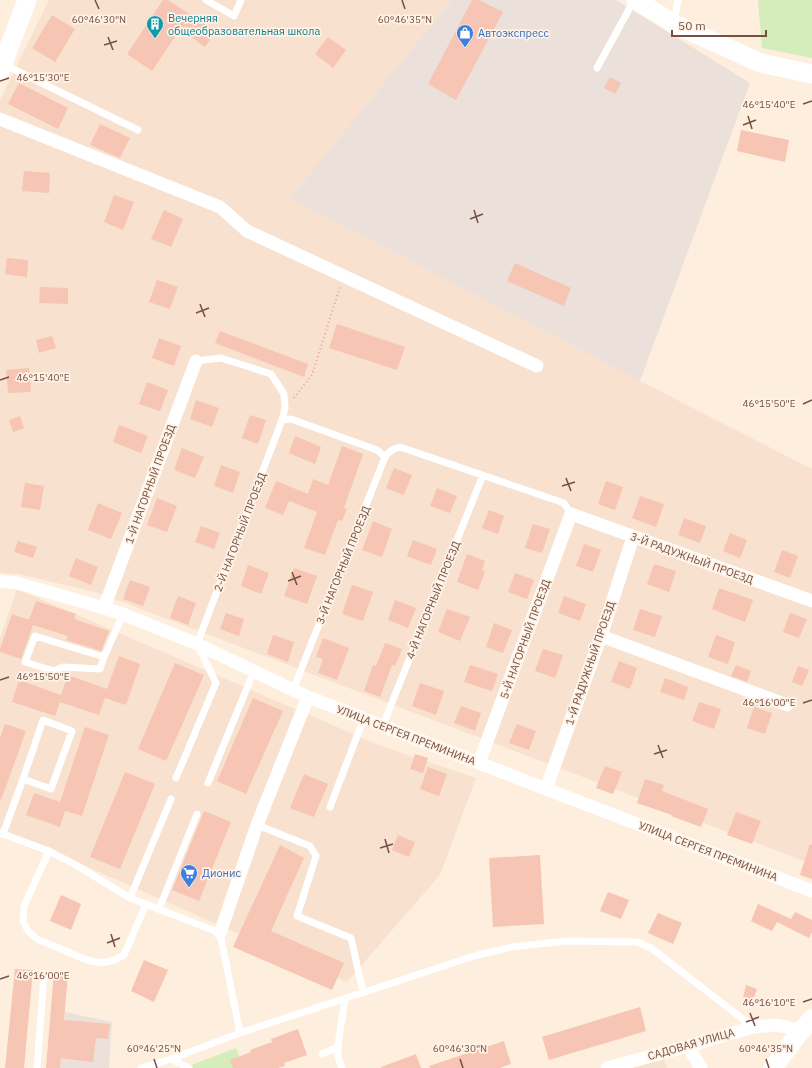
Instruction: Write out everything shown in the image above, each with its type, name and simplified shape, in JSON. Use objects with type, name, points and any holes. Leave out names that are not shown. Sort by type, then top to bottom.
[{"type":"street","points":[[1,67],[27,0]]},
{"type":"street","points":[[635,0],[674,24],[761,62],[812,74]]},
{"type":"street","points":[[0,120],[220,207],[247,231],[537,366]]},
{"type":"street","name":"1-Й НАГОРНЫЙ ПРОЕЗД","points":[[104,608],[196,360]]},
{"type":"street","name":"3-Й РАДУЖНЫЙ ПРОЕЗД","points":[[572,514],[812,601]]},
{"type":"street","name":"5-Й НАГОРНЫЙ ПРОЕЗД","points":[[479,763],[572,514]]},
{"type":"street","name":"1-Й РАДУЖНЫЙ ПРОЕЗД","points":[[546,789],[601,636],[633,537]]},
{"type":"street","name":"УЛИЦА СЕРГЕЯ ПРЕМИНИНА","points":[[0,581],[16,583],[123,614],[197,644],[293,690],[812,891]]},
{"type":"street","points":[[601,636],[787,704]]},
{"type":"street","points":[[220,933],[257,825],[308,696]]},
{"type":"street","points":[[773,1068],[799,1033],[812,1019]]},
{"type":"street","name":"САДОВАЯ УЛИЦА","points":[[607,1068],[753,1027],[775,1025],[787,1027],[799,1033]]},
{"type":"street","points":[[688,1046],[701,1068]]},
{"type":"lane","points":[[206,0],[234,16],[240,0]]},
{"type":"lane","points":[[597,68],[635,0]]},
{"type":"lane","points":[[674,24],[678,0]]},
{"type":"lane","points":[[1,67],[138,130]]},
{"type":"lane","points":[[196,360],[221,358],[271,374],[284,394],[285,408]]},
{"type":"lane","name":"2-Й НАГОРНЫЙ ПРОЕЗД","points":[[197,644],[282,420],[285,408]]},
{"type":"lane","points":[[282,420],[291,419],[377,450],[385,457],[388,452],[400,447],[564,503],[572,514]]},
{"type":"lane","name":"3-Й НАГОРНЫЙ ПРОЕЗД","points":[[293,690],[385,457]]},
{"type":"lane","name":"4-Й НАГОРНЫЙ ПРОЕЗД","points":[[383,725],[483,475]]},
{"type":"lane","points":[[104,657],[35,636],[25,662],[54,671],[63,667],[100,669],[123,614]]},
{"type":"lane","points":[[176,778],[216,683],[197,644]]},
{"type":"lane","points":[[208,783],[254,670]]},
{"type":"lane","points":[[330,807],[364,718]]},
{"type":"lane","points":[[23,779],[51,790],[72,731],[43,720],[23,779],[2,833],[49,851],[76,865],[130,898],[220,933],[240,1034]]},
{"type":"lane","points":[[130,898],[171,799]]},
{"type":"lane","points":[[159,910],[197,814]]},
{"type":"lane","points":[[257,825],[310,846],[316,856],[297,916],[351,938],[363,992]]},
{"type":"lane","points":[[49,851],[24,906],[23,921],[28,931],[37,939],[87,960],[101,962],[114,960],[124,955],[146,904]]},
{"type":"lane","points":[[141,1068],[171,1059],[345,998],[474,956],[512,947],[566,941],[638,942],[651,948],[753,1027]]},
{"type":"lane","points":[[37,1068],[44,975]]},
{"type":"lane","points":[[342,1068],[338,1057],[338,1047],[345,998]]},
{"type":"lane","points":[[322,1054],[338,1047]]},
{"type":"lane","points":[[171,1059],[189,1068]]},
{"type":"path","points":[[285,408],[312,375],[343,277]]},
{"type":"shaded area","points":[[49,0],[452,0],[290,198],[812,469],[812,864],[99,593],[19,574],[0,573],[0,100]]},
{"type":"shaded area","points":[[452,0],[616,0],[750,83],[640,381],[290,198]]},
{"type":"shaded area","points":[[17,589],[381,746],[476,778],[440,875],[347,982],[0,828],[0,638]]},
{"type":"shaded area","points":[[65,1012],[112,1022],[109,1068],[60,1068]]},
{"type":"shaded area","points":[[663,1055],[667,1068],[619,1068]]},
{"type":"green space","points":[[758,0],[812,0],[812,58],[762,48]]},
{"type":"green space","points":[[236,1048],[244,1068],[184,1068]]},
{"type":"building","name":"Вечерняя общеобразовательная школа","points":[[163,0],[168,0],[216,31],[205,47],[180,29],[152,71],[127,54]]},
{"type":"building","name":"Автоэкспресс","points":[[472,0],[479,0],[503,12],[456,100],[428,84]]},
{"type":"building","points":[[52,15],[75,29],[55,62],[32,48]]},
{"type":"building","points":[[328,37],[346,50],[333,68],[315,54]]},
{"type":"building","points":[[610,77],[621,83],[615,94],[604,88]]},
{"type":"building","points":[[19,83],[68,108],[58,129],[8,104]]},
{"type":"building","points":[[100,124],[130,138],[120,158],[90,145]]},
{"type":"building","points":[[741,130],[789,140],[785,162],[737,151]]},
{"type":"building","points":[[24,171],[50,173],[49,193],[22,191]]},
{"type":"building","points":[[114,195],[134,202],[123,230],[104,222]]},
{"type":"building","points":[[164,210],[183,219],[171,247],[151,239]]},
{"type":"building","points":[[7,258],[28,260],[27,277],[5,274]]},
{"type":"building","points":[[515,263],[571,288],[564,306],[507,281]]},
{"type":"building","points":[[157,280],[178,287],[170,309],[149,302]]},
{"type":"building","points":[[40,287],[68,288],[68,304],[39,303]]},
{"type":"building","points":[[337,324],[405,347],[397,370],[329,348]]},
{"type":"building","points":[[220,331],[308,364],[304,377],[215,343]]},
{"type":"building","points":[[52,336],[56,348],[39,353],[36,340]]},
{"type":"building","points":[[159,338],[181,346],[174,366],[152,358]]},
{"type":"building","points":[[29,368],[31,392],[8,393],[6,370]]},
{"type":"building","points":[[147,382],[168,390],[160,411],[139,404]]},
{"type":"building","points":[[196,400],[219,408],[212,427],[190,419]]},
{"type":"building","points":[[250,415],[266,420],[258,444],[242,438]]},
{"type":"building","points":[[20,416],[24,428],[13,432],[9,420]]},
{"type":"building","points":[[119,425],[148,436],[141,453],[113,442]]},
{"type":"building","points":[[295,436],[321,447],[315,464],[289,453]]},
{"type":"building","points":[[342,446],[363,454],[344,508],[347,509],[342,521],[338,520],[325,555],[304,548],[317,512],[289,501],[283,515],[265,508],[276,481],[308,494],[313,479],[328,485]]},
{"type":"building","points":[[182,448],[204,457],[195,478],[174,470]]},
{"type":"building","points":[[221,465],[240,472],[233,493],[214,486]]},
{"type":"building","points":[[394,468],[412,475],[404,495],[386,488]]},
{"type":"building","points":[[606,481],[623,487],[615,510],[598,504]]},
{"type":"building","points":[[25,483],[44,486],[40,510],[21,507]]},
{"type":"building","points":[[437,488],[457,496],[450,513],[430,506]]},
{"type":"building","points":[[640,496],[664,504],[656,527],[632,518]]},
{"type":"building","points":[[157,498],[177,506],[167,532],[147,525]]},
{"type":"building","points":[[98,503],[122,513],[111,539],[88,530]]},
{"type":"building","points":[[489,510],[504,516],[498,534],[482,528]]},
{"type":"building","points":[[684,518],[706,526],[700,543],[678,535]]},
{"type":"building","points":[[373,521],[392,529],[382,557],[362,550]]},
{"type":"building","points":[[533,524],[550,529],[542,553],[525,548]]},
{"type":"building","points":[[201,526],[220,533],[214,549],[195,542]]},
{"type":"building","points":[[730,533],[747,540],[740,558],[723,551]]},
{"type":"building","points":[[413,540],[437,549],[431,565],[407,556]]},
{"type":"building","points":[[18,541],[37,547],[33,558],[14,552]]},
{"type":"building","points":[[584,544],[601,550],[593,572],[576,566]]},
{"type":"building","points":[[782,550],[798,556],[790,578],[774,572]]},
{"type":"building","points":[[467,554],[485,561],[482,570],[485,571],[478,590],[457,582]]},
{"type":"building","points":[[76,558],[98,567],[91,585],[69,576]]},
{"type":"building","points":[[654,564],[676,571],[669,592],[647,584]]},
{"type":"building","points":[[248,565],[269,573],[261,594],[241,586]]},
{"type":"building","points":[[294,568],[317,576],[307,604],[284,596]]},
{"type":"building","points":[[515,573],[534,580],[527,599],[508,592]]},
{"type":"building","points":[[130,580],[150,587],[143,606],[123,599]]},
{"type":"building","points":[[352,585],[373,592],[363,621],[342,614]]},
{"type":"building","points":[[719,588],[753,600],[745,622],[712,609]]},
{"type":"building","points":[[178,596],[196,603],[188,625],[170,618]]},
{"type":"building","points":[[564,596],[586,604],[580,621],[558,613]]},
{"type":"building","points":[[395,600],[416,608],[408,628],[388,620]]},
{"type":"building","points":[[36,601],[76,614],[74,619],[109,631],[101,651],[66,640],[68,636],[33,625],[21,659],[0,652],[12,614],[29,620]]},
{"type":"building","points":[[447,609],[470,617],[460,641],[438,632]]},
{"type":"building","points":[[640,609],[662,616],[655,637],[633,630]]},
{"type":"building","points":[[226,613],[244,619],[239,636],[220,629]]},
{"type":"building","points":[[790,613],[807,619],[799,638],[783,632]]},
{"type":"building","points":[[494,623],[512,630],[503,653],[486,647]]},
{"type":"building","points":[[273,635],[294,642],[288,662],[267,654]]},
{"type":"building","points":[[716,635],[735,642],[728,664],[708,657]]},
{"type":"building","points":[[323,638],[349,648],[337,680],[318,673],[323,659],[316,657]]},
{"type":"building","points":[[385,643],[402,649],[395,666],[392,665],[380,697],[364,691],[373,665],[376,666]]},
{"type":"building","points":[[543,649],[563,655],[555,678],[535,671]]},
{"type":"building","points":[[119,656],[140,664],[126,705],[105,698],[99,715],[60,702],[55,716],[12,702],[19,680],[61,695],[68,675],[107,689]]},
{"type":"building","points":[[619,661],[637,668],[630,689],[611,682]]},
{"type":"building","points":[[175,663],[204,675],[166,761],[138,749]]},
{"type":"building","points":[[470,665],[498,674],[492,691],[464,682]]},
{"type":"building","points":[[736,665],[751,671],[747,682],[731,676]]},
{"type":"building","points":[[798,666],[809,670],[802,686],[792,682]]},
{"type":"building","points":[[665,678],[688,687],[684,700],[660,692]]},
{"type":"building","points":[[420,683],[444,691],[436,715],[412,706]]},
{"type":"building","points":[[253,698],[283,711],[246,794],[217,781]]},
{"type":"building","points":[[699,702],[721,709],[714,729],[692,721]]},
{"type":"building","points":[[461,706],[481,713],[475,731],[454,723]]},
{"type":"building","points":[[754,707],[772,713],[765,734],[747,728]]},
{"type":"building","points":[[5,724],[26,731],[1,800],[0,738]]},
{"type":"building","points":[[517,724],[536,731],[529,750],[509,743]]},
{"type":"building","points":[[85,727],[109,735],[82,816],[65,811],[60,827],[26,815],[34,793],[60,802]]},
{"type":"building","points":[[415,754],[428,758],[423,773],[410,769]]},
{"type":"building","points":[[605,766],[622,772],[613,794],[596,788]]},
{"type":"building","points":[[428,767],[447,774],[439,796],[420,789]]},
{"type":"building","points":[[125,772],[155,784],[120,869],[90,857]]},
{"type":"building","points":[[304,774],[328,784],[314,817],[290,808]]},
{"type":"building","points":[[645,779],[664,785],[662,791],[708,809],[701,827],[637,803]]},
{"type":"building","points":[[204,811],[231,822],[199,901],[172,890]]},
{"type":"building","points":[[736,812],[761,821],[752,844],[727,835]]},
{"type":"building","points":[[398,835],[415,842],[409,857],[392,850]]},
{"type":"building","points":[[810,844],[812,845],[812,879],[800,875]]},
{"type":"building","points":[[280,845],[304,858],[271,931],[344,963],[332,990],[233,947]]},
{"type":"building","points":[[540,855],[544,924],[493,927],[489,858]]},
{"type":"building","points":[[608,892],[629,900],[621,919],[600,911]]},
{"type":"building","points":[[61,895],[81,904],[71,930],[50,921]]},
{"type":"building","points":[[758,904],[791,919],[795,912],[812,920],[812,932],[809,938],[777,922],[772,931],[751,921]]},
{"type":"building","points":[[658,913],[682,923],[673,944],[648,933]]},
{"type":"building","points":[[144,960],[168,970],[154,1002],[131,991]]},
{"type":"building","points":[[15,969],[33,970],[24,1068],[5,1068]]},
{"type":"building","points":[[54,972],[68,974],[64,1020],[110,1024],[108,1039],[96,1038],[93,1062],[61,1058],[60,1068],[46,1068]]},
{"type":"building","points":[[746,985],[757,989],[753,1000],[743,997]]},
{"type":"building","points":[[640,1007],[646,1031],[549,1060],[542,1037]]},
{"type":"building","points":[[298,1029],[307,1055],[284,1063],[285,1066],[278,1068],[233,1068],[230,1060],[251,1052],[250,1050],[272,1042],[271,1039]]},
{"type":"building","points":[[504,1041],[511,1064],[500,1068],[430,1068],[429,1066]]},
{"type":"building","points":[[416,1054],[421,1068],[381,1068],[381,1067]]},
{"type":"place","name":"Вечерняя общеобразовательная школа","points":[[155,39]]},
{"type":"place","name":"Автоэкспресс","points":[[465,48]]},
{"type":"place","name":"Дионис","points":[[189,888]]}]
